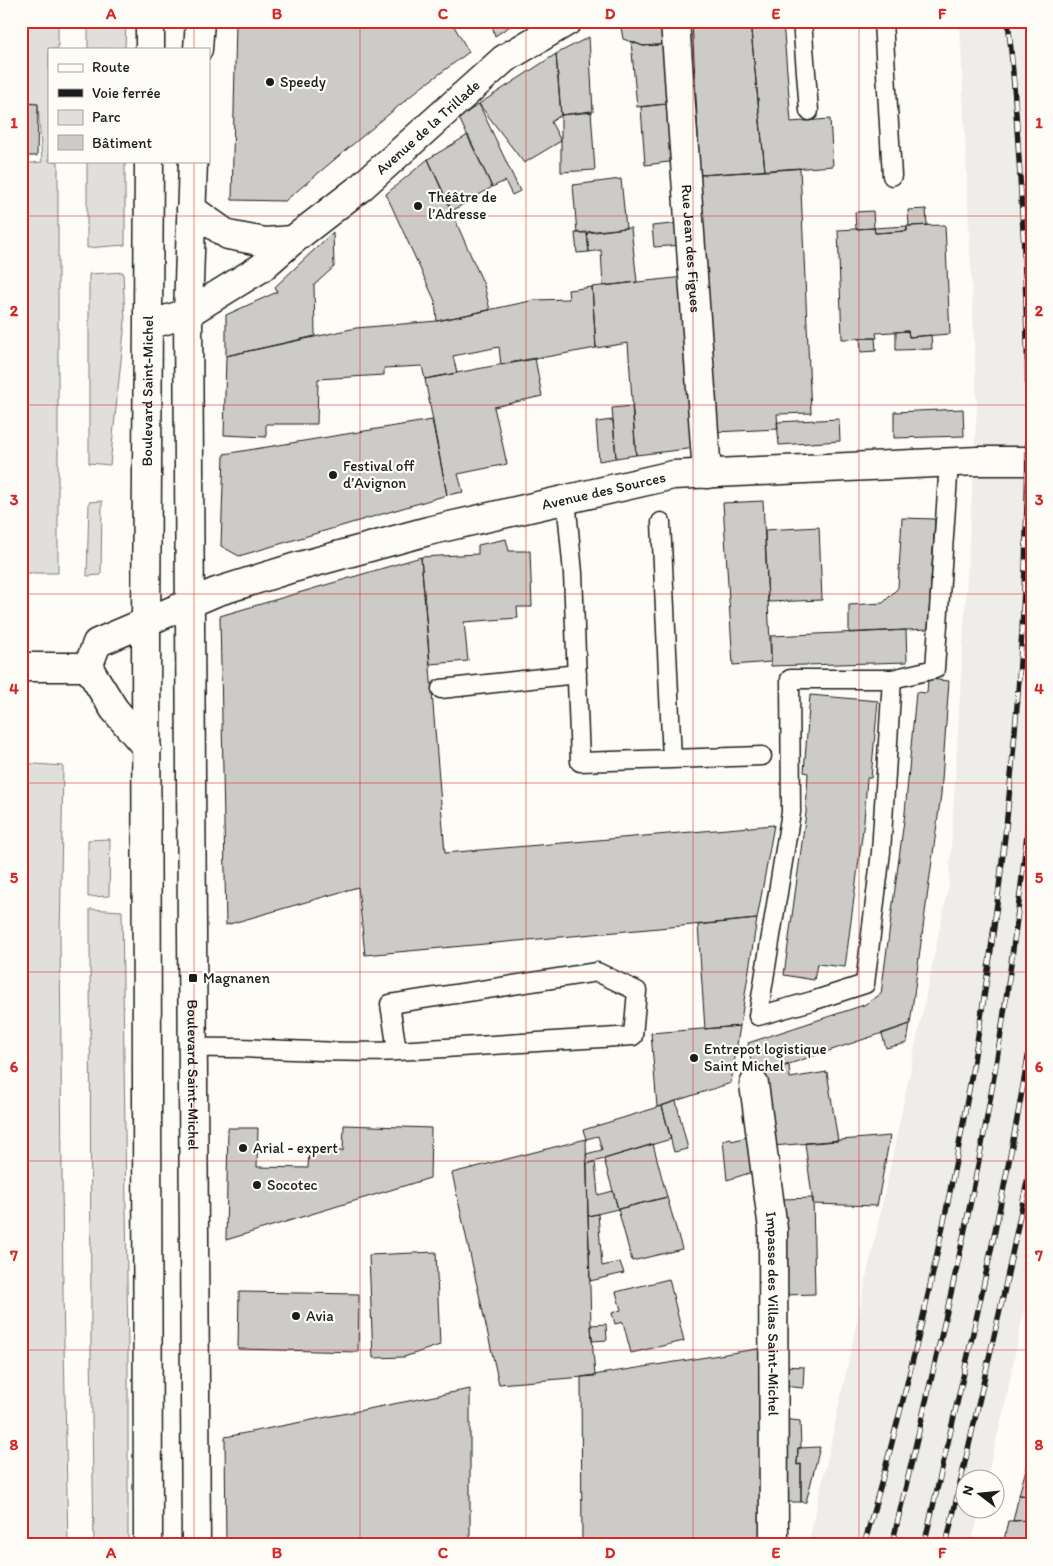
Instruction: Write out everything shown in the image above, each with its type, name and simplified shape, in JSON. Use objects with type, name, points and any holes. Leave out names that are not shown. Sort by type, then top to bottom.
[{"type":"main road","points":[[150,21],[150,48]]},
{"type":"main road","points":[[198,48],[200,21]]},
{"type":"main road","name":"Avenue de la Trillade","points":[[149,325],[188,313],[261,268],[293,240],[360,188],[504,59],[568,21]]},
{"type":"main road","name":"Rue Jean des Figues","points":[[675,21],[707,474]]},
{"type":"main road","name":"Boulevard Saint-Michel","points":[[148,1545],[146,622],[149,162]]},
{"type":"main road","name":"Boulevard Saint-Michel","points":[[193,162],[188,313],[196,1545]]},
{"type":"main road","points":[[191,209],[228,235],[265,242],[293,240]]},
{"type":"main road","name":"Avenue des Sources","points":[[190,605],[216,592],[428,530],[673,475],[978,460],[1032,461]]},
{"type":"main road","points":[[88,667],[97,643],[190,605]]},
{"type":"main road","points":[[21,667],[88,667]]},
{"type":"main road","points":[[88,667],[114,709],[147,748]]},
{"type":"main road","name":"Impasse des Villas Saint-Michel","points":[[754,1084],[773,1228],[774,1545]]},
{"type":"lane","points":[[802,21],[809,111]]},
{"type":"lane","points":[[883,21],[892,176]]},
{"type":"lane","points":[[892,679],[881,852],[865,984],[812,1002],[758,1016],[791,812],[790,679],[892,679],[936,669],[949,462]]},
{"type":"lane","points":[[566,499],[573,573],[580,762],[762,756]]},
{"type":"lane","points":[[660,522],[672,759]]},
{"type":"lane","points":[[441,689],[577,674]]},
{"type":"lane","points":[[193,1048],[237,1047],[359,1054],[633,1036],[637,991],[597,972],[390,1004],[397,1051]]},
{"type":"shaded area","points":[[960,21],[1032,21],[1032,1269],[1005,1405],[989,1468],[956,1468],[956,1518],[978,1518],[971,1545],[808,1545],[890,1168],[949,884],[977,406]]},
{"type":"green space","points":[[21,21],[58,21],[58,48],[48,48],[48,162],[58,162],[58,573],[21,573],[21,164],[42,162],[38,104],[21,101]]},
{"type":"green space","points":[[88,21],[126,21],[125,48],[88,48]]},
{"type":"green space","points":[[87,162],[125,162],[125,245],[87,248]]},
{"type":"green space","points":[[123,272],[125,322],[110,465],[89,463],[89,274]]},
{"type":"green space","points":[[102,501],[101,575],[87,576],[89,502]]},
{"type":"green space","points":[[21,763],[63,766],[60,938],[63,1294],[68,1545],[21,1545],[21,861],[27,860],[28,809],[21,808]]},
{"type":"green space","points":[[110,839],[109,896],[88,897],[88,840]]},
{"type":"green space","points":[[90,909],[122,911],[128,1352],[128,1545],[94,1545],[91,1349]]},
{"type":"building","points":[[236,21],[451,21],[469,52],[419,89],[285,201],[232,200]]},
{"type":"building","points":[[491,21],[518,21],[495,36]]},
{"type":"building","points":[[620,21],[670,21],[671,44],[643,46],[623,39]]},
{"type":"building","points":[[692,21],[750,21],[765,171],[700,175]]},
{"type":"building","points":[[750,21],[783,21],[791,122],[830,119],[833,166],[765,171]]},
{"type":"building","points":[[589,37],[593,112],[561,115],[556,54]]},
{"type":"building","points":[[631,41],[643,46],[671,44],[674,103],[637,107]]},
{"type":"building","points":[[556,54],[561,115],[551,122],[561,141],[524,163],[479,104]]},
{"type":"building","points":[[21,103],[38,104],[37,156],[21,156]]},
{"type":"building","points":[[674,103],[677,161],[645,165],[641,107]]},
{"type":"building","points":[[479,104],[520,191],[512,195],[505,181],[492,187],[459,118]]},
{"type":"building","points":[[591,111],[595,170],[561,172],[561,115]]},
{"type":"building","points":[[468,135],[492,187],[452,211],[428,159]]},
{"type":"building","points":[[428,159],[484,285],[490,310],[437,321],[435,301],[386,194]]},
{"type":"building","points":[[800,168],[811,413],[777,414],[778,429],[715,432],[700,175]]},
{"type":"building","points":[[621,179],[626,228],[577,233],[573,185]]},
{"type":"building","points":[[926,209],[927,225],[909,226],[908,210]]},
{"type":"building","points":[[873,211],[874,228],[856,229],[855,212]]},
{"type":"building","points":[[682,223],[683,245],[654,247],[652,226]]},
{"type":"building","points":[[945,225],[950,334],[909,337],[908,331],[876,333],[877,338],[842,339],[838,230],[874,228],[875,233],[907,231],[907,226]]},
{"type":"building","points":[[907,226],[907,231],[875,233],[874,228]]},
{"type":"building","points":[[631,228],[637,282],[603,286],[601,250],[589,252],[587,233]]},
{"type":"building","points":[[333,232],[334,267],[314,285],[315,336],[226,356],[226,315],[277,292],[275,287]]},
{"type":"building","points":[[575,233],[587,233],[589,252],[577,253]]},
{"type":"building","points":[[684,277],[696,448],[636,455],[628,343],[596,348],[592,287]]},
{"type":"building","points":[[592,287],[596,348],[501,365],[499,347],[453,356],[457,373],[425,379],[422,366],[384,368],[384,375],[318,379],[317,424],[266,424],[266,437],[224,435],[226,356],[356,328],[437,321],[535,300],[569,299],[568,290]]},
{"type":"building","points":[[908,331],[909,337],[931,335],[932,349],[896,350],[896,332]]},
{"type":"building","points":[[860,338],[875,338],[876,351],[861,352]]},
{"type":"building","points":[[535,358],[542,396],[494,407],[507,464],[458,474],[463,492],[447,495],[425,379]]},
{"type":"building","points":[[632,406],[636,455],[616,458],[612,408]]},
{"type":"building","points":[[963,409],[964,436],[894,438],[894,412]]},
{"type":"building","points":[[839,419],[840,441],[779,445],[777,422]]},
{"type":"building","name":"Festival off d’Avignon","points":[[432,420],[447,495],[239,556],[221,546],[224,454]]},
{"type":"building","points":[[613,420],[616,458],[599,461],[596,422]]},
{"type":"building","points":[[763,501],[771,662],[733,665],[723,503]]},
{"type":"building","points":[[902,518],[935,519],[928,629],[849,633],[849,605],[883,603],[898,588]]},
{"type":"building","points":[[819,527],[822,600],[768,602],[765,530]]},
{"type":"building","points":[[506,539],[509,551],[530,551],[532,607],[517,607],[518,618],[464,622],[468,661],[430,664],[421,557],[478,554],[478,545]]},
{"type":"building","points":[[421,557],[445,853],[774,825],[757,919],[365,955],[358,887],[226,925],[220,616]]},
{"type":"building","points":[[906,630],[907,662],[771,666],[771,636]]},
{"type":"building","points":[[928,679],[949,681],[941,794],[910,1024],[753,1076],[748,1043],[864,1005],[881,994],[905,813],[916,692],[927,693]]},
{"type":"building","points":[[810,695],[878,701],[871,778],[867,778],[864,821],[845,967],[817,964],[814,980],[784,975],[806,813],[808,773],[804,772]]},
{"type":"building","points":[[21,811],[25,811],[25,858],[21,858]]},
{"type":"building","points":[[757,919],[740,1026],[705,1029],[698,925]]},
{"type":"building","points":[[910,1024],[907,1043],[886,1048],[882,1034]]},
{"type":"building","name":"Entrepot logistique Saint Michel","points":[[740,1026],[731,1083],[657,1107],[651,1033]]},
{"type":"building","points":[[789,1065],[790,1078],[827,1072],[838,1141],[772,1146],[761,1073]]},
{"type":"building","points":[[676,1101],[688,1149],[674,1152],[662,1106]]},
{"type":"building","points":[[662,1106],[671,1139],[587,1164],[586,1154],[602,1150],[598,1136],[586,1139],[583,1130]]},
{"type":"building","points":[[344,1125],[431,1128],[430,1178],[226,1240],[228,1128],[258,1128],[257,1167],[308,1168],[309,1150],[343,1151]]},
{"type":"building","points":[[754,1135],[759,1170],[727,1180],[723,1140],[731,1138],[732,1141]]},
{"type":"building","points":[[890,1136],[877,1206],[813,1204],[805,1143]]},
{"type":"building","points":[[586,1139],[591,1325],[595,1376],[499,1384],[452,1173]]},
{"type":"building","points":[[653,1144],[667,1197],[618,1209],[604,1159]]},
{"type":"building","points":[[595,1161],[598,1195],[613,1191],[618,1209],[588,1216],[587,1164]]},
{"type":"building","points":[[667,1197],[682,1249],[632,1261],[618,1209]]},
{"type":"building","points":[[813,1198],[815,1294],[784,1295],[782,1199]]},
{"type":"building","points":[[598,1214],[602,1266],[620,1262],[624,1273],[590,1281],[588,1216]]},
{"type":"building","points":[[436,1252],[440,1345],[404,1357],[373,1358],[369,1255]]},
{"type":"building","points":[[669,1279],[684,1341],[631,1353],[623,1322],[615,1324],[612,1313],[621,1310],[616,1292]]},
{"type":"building","points":[[239,1292],[359,1294],[358,1352],[238,1349]]},
{"type":"building","points":[[606,1324],[607,1340],[592,1341],[591,1325]]},
{"type":"building","points":[[763,1348],[762,1545],[582,1545],[581,1377]]},
{"type":"building","points":[[783,1366],[804,1367],[803,1388],[783,1386]]},
{"type":"building","points":[[470,1389],[470,1545],[226,1545],[225,1437]]},
{"type":"building","points":[[783,1419],[800,1421],[801,1448],[798,1448],[797,1465],[801,1464],[801,1502],[781,1502]]},
{"type":"building","points":[[820,1447],[806,1502],[801,1502],[801,1464],[797,1465],[798,1448]]},
{"type":"building","points":[[1032,1451],[1032,1473],[1025,1473]]},
{"type":"building","points":[[1025,1473],[1032,1473],[1032,1496],[1019,1495]]},
{"type":"building","points":[[1019,1495],[1032,1496],[1032,1520],[1013,1521]]},
{"type":"building","points":[[1032,1520],[1032,1545],[1003,1545],[1008,1521]]},
{"type":"railway","points":[[864,1545],[907,1384],[944,1221],[974,1058],[998,894],[1015,729],[1025,563],[1028,397],[1023,230],[1008,21]]},
{"type":"railway","points":[[1029,21],[1032,59]]},
{"type":"railway","points":[[892,1545],[948,1305],[988,1114],[1010,975],[1032,788]]},
{"type":"railway","points":[[924,1545],[996,1226],[1032,1033]]},
{"type":"railway","points":[[946,1545],[1003,1297],[1032,1158]]},
{"type":"place","name":"Speedy","points":[[270,82]]},
{"type":"place","name":"Théâtre de l’Adresse","points":[[418,206]]},
{"type":"place","name":"Festival off d’Avignon","points":[[333,475]]},
{"type":"place","name":"Magnanen","points":[[193,978]]},
{"type":"place","name":"Entrepot logistique Saint Michel","points":[[694,1058]]},
{"type":"place","name":"Arial - expert","points":[[243,1148]]},
{"type":"place","name":"Socotec","points":[[257,1185]]},
{"type":"place","name":"Avia","points":[[296,1316]]}]
